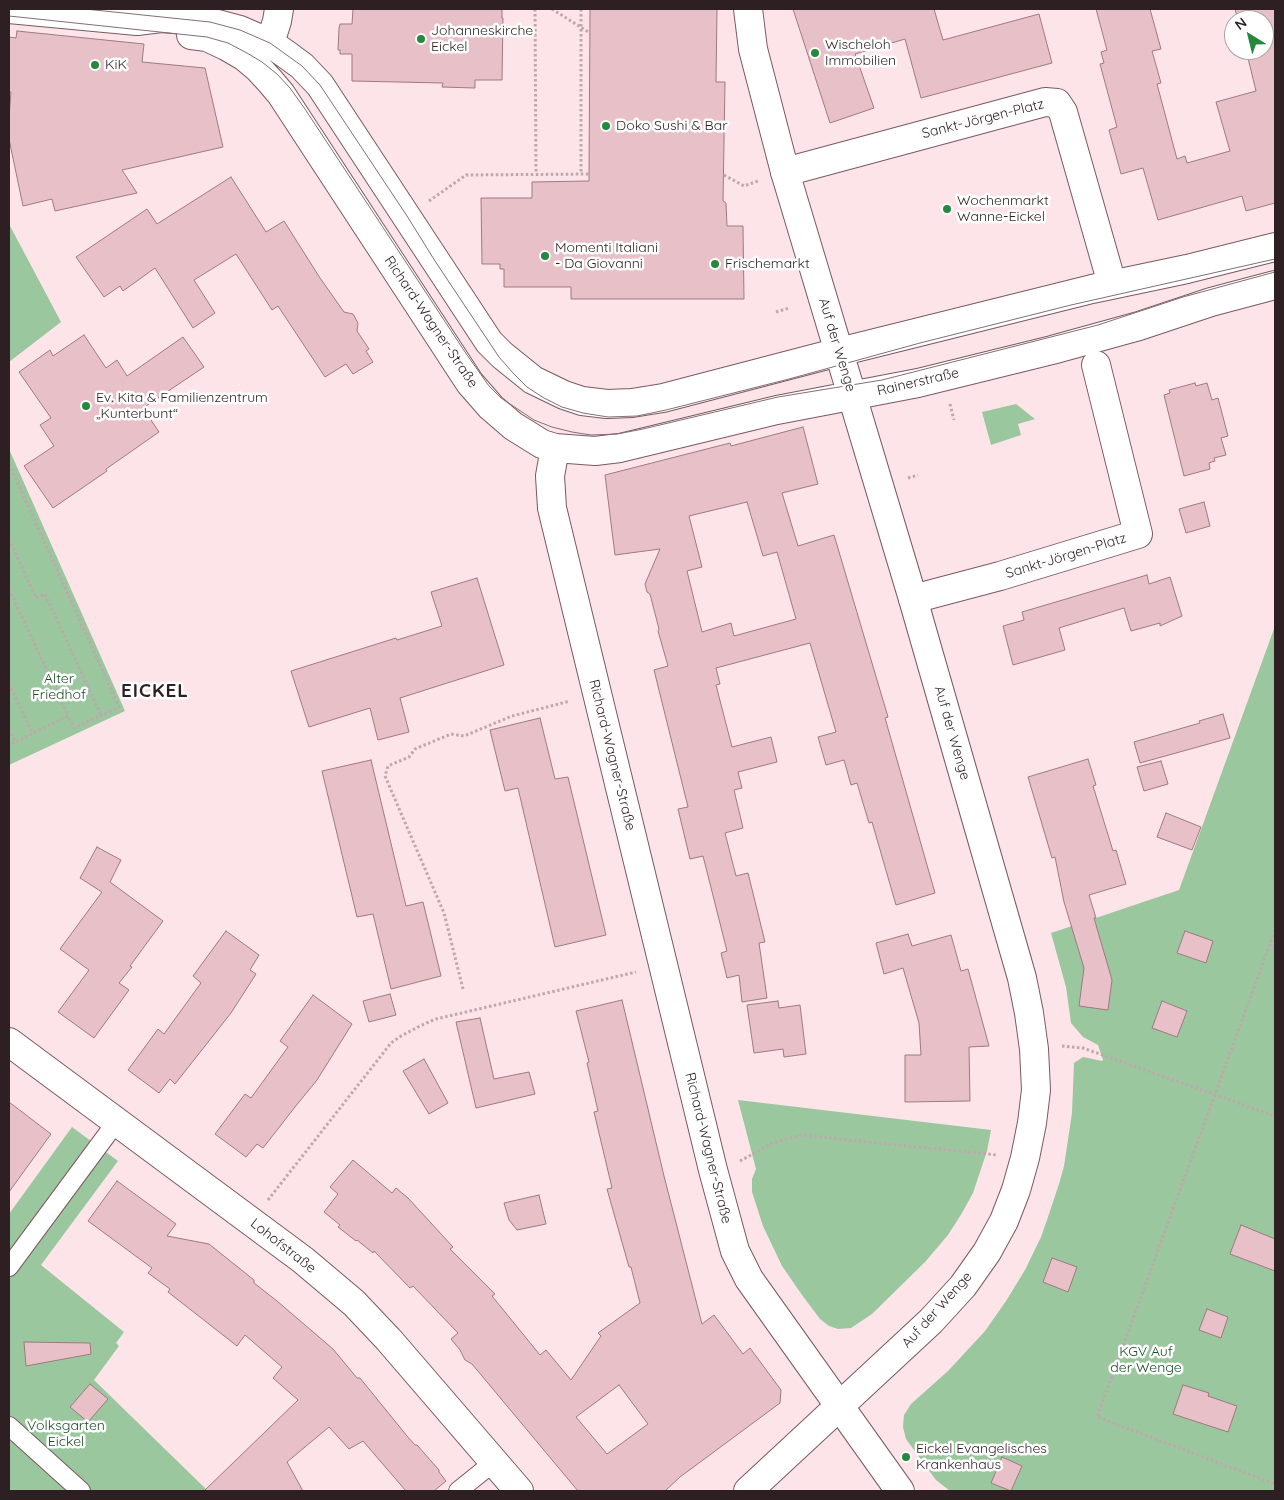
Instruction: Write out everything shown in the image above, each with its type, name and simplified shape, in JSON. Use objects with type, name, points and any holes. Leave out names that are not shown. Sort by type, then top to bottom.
[{"type":"street","points":[[9,9],[137,21],[162,18],[210,22],[240,30],[270,43],[302,66],[320,85],[489,342],[533,380],[564,395],[582,401],[607,404],[632,403],[682,393],[1112,284],[1187,269],[1275,247]]},
{"type":"street","points":[[270,43],[279,9]]},
{"type":"street","name":"Auf der Wenge","points":[[748,9],[753,49],[785,172],[913,599],[1020,970],[1034,1049],[1036,1090],[1026,1158],[1016,1190],[1004,1221],[987,1252],[963,1286],[931,1321],[748,1491]]},
{"type":"street","name":"Richard-Wagner-Straße","points":[[137,21],[163,32],[206,37],[245,57],[258,68],[281,94],[470,383],[491,407],[513,426],[542,444],[555,448],[550,476],[552,508],[713,1170],[735,1251],[749,1280],[900,1491]]},
{"type":"street","name":"Sankt-Jörgen-Platz","points":[[785,172],[1045,102],[1057,103],[1063,112],[1112,284]]},
{"type":"street","name":"Rainerstraße","points":[[555,448],[595,451],[620,448],[776,410],[918,383],[1140,326],[1210,302],[1275,285]]},
{"type":"street","name":"Sankt-Jörgen-Platz","points":[[913,599],[1000,576],[1138,534],[1096,365]]},
{"type":"street","name":"Lohofstraße","points":[[9,1042],[303,1260],[354,1303],[390,1340],[519,1491]]},
{"type":"lane","points":[[9,1267],[117,1121]]},
{"type":"lane","points":[[9,1426],[81,1491]]},
{"type":"lane","points":[[458,1491],[494,1462]]},
{"type":"path","points":[[535,9],[536,174]]},
{"type":"path","points":[[552,9],[590,33]]},
{"type":"path","points":[[581,9],[582,174]]},
{"type":"path","points":[[724,175],[744,186],[785,172]]},
{"type":"path","points":[[422,205],[466,174],[590,174]]},
{"type":"path","points":[[776,312],[789,308]]},
{"type":"path","points":[[9,464],[119,707],[74,728],[9,589]]},
{"type":"path","points":[[908,478],[918,475]]},
{"type":"path","points":[[9,480],[14,478]]},
{"type":"path","points":[[9,539],[36,598],[45,594],[101,715]]},
{"type":"path","points":[[9,553],[14,550]]},
{"type":"path","points":[[9,684],[33,734]]},
{"type":"path","points":[[463,989],[444,913],[385,776],[388,766],[409,757],[415,749],[451,734],[464,736],[512,716],[597,694]]},
{"type":"path","points":[[9,746],[68,716]]},
{"type":"path","points":[[9,729],[15,742]]},
{"type":"path","points":[[1275,930],[1097,1417],[1275,1484]]},
{"type":"path","points":[[251,1221],[391,1043],[401,1036],[436,1019],[663,966]]},
{"type":"path","points":[[1034,1049],[1067,1045],[1084,1048],[1275,1116]]},
{"type":"path","points":[[713,1170],[740,1161],[773,1143],[801,1135],[1026,1158]]},
{"type":"green space","points":[[9,224],[61,322],[9,362]]},
{"type":"green space","points":[[1016,404],[1035,419],[1018,424],[1021,435],[991,445],[982,412]]},
{"type":"green space","name":"Alter Friedhof","points":[[9,449],[125,711],[9,765]]},
{"type":"green space","name":"KGV Auf der Wenge","points":[[1275,626],[1275,1491],[950,1491],[936,1480],[906,1439],[903,1427],[904,1415],[911,1404],[948,1371],[985,1331],[1025,1270],[1041,1237],[1064,1166],[1072,1113],[1074,1063],[1083,1057],[1103,1060],[1098,1045],[1083,1037],[1071,1023],[1066,987],[1051,933],[1179,890]]},
{"type":"green space","points":[[738,1100],[991,1130],[987,1151],[973,1193],[948,1235],[925,1262],[872,1314],[851,1328],[838,1329],[829,1326],[820,1319],[802,1295],[782,1266],[763,1226],[752,1192],[752,1179],[756,1169]]},
{"type":"green space","name":"Volksgarten Eickel","points":[[72,1127],[118,1161],[41,1265],[124,1332],[116,1343],[119,1346],[94,1380],[208,1491],[9,1491],[9,1214]]},
{"type":"building","name":"Johanneskirche Eickel","points":[[353,9],[502,9],[502,80],[475,80],[475,88],[442,87],[443,83],[352,81],[352,54],[340,54],[340,50],[338,50],[340,24],[352,24]]},
{"type":"building","points":[[590,9],[717,9],[716,82],[725,82],[723,201],[726,203],[727,226],[743,226],[744,299],[571,299],[571,287],[504,287],[504,269],[500,269],[500,264],[482,264],[481,198],[532,198],[532,182],[589,181]]},
{"type":"building","points":[[793,9],[934,9],[943,40],[1039,14],[1052,63],[921,98],[905,39],[855,54],[874,108],[830,123]]},
{"type":"building","points":[[1096,9],[1150,9],[1161,49],[1152,51],[1161,83],[1157,84],[1177,159],[1185,156],[1187,163],[1230,151],[1216,102],[1256,91],[1248,60],[1274,60],[1274,10],[1235,9],[1275,9],[1275,203],[1246,211],[1242,196],[1158,220],[1143,168],[1121,174],[1109,130],[1117,127],[1100,64],[1104,63],[1101,52],[1107,50]]},
{"type":"building","points":[[17,31],[144,44],[142,62],[205,68],[223,147],[122,170],[137,193],[55,211],[52,199],[23,206],[9,139],[11,92],[9,92],[9,37],[16,38]]},
{"type":"building","points":[[231,177],[266,232],[284,221],[344,312],[353,314],[358,323],[357,331],[369,349],[366,351],[373,362],[353,374],[346,364],[325,377],[278,306],[272,310],[236,254],[194,280],[215,313],[193,328],[155,268],[123,291],[120,286],[104,297],[76,257],[147,209],[157,224]]},
{"type":"building","points":[[84,335],[106,368],[117,360],[127,376],[183,337],[204,367],[143,408],[159,432],[53,508],[24,466],[54,446],[40,425],[51,418],[19,372],[50,350],[53,356]]},
{"type":"building","points":[[1195,383],[1196,386],[1207,383],[1212,400],[1218,398],[1228,436],[1221,438],[1226,455],[1214,458],[1215,461],[1209,463],[1210,469],[1184,476],[1164,395],[1170,393],[1169,390]]},
{"type":"building","points":[[803,427],[818,484],[782,493],[798,546],[834,535],[888,717],[885,718],[935,893],[896,905],[872,822],[869,823],[857,783],[851,785],[844,760],[826,765],[818,737],[836,732],[810,643],[716,668],[720,684],[716,685],[732,747],[771,737],[777,762],[738,772],[742,788],[734,790],[743,828],[725,833],[736,876],[748,873],[765,942],[759,943],[767,998],[742,1002],[739,975],[727,978],[721,953],[727,951],[703,856],[690,859],[678,809],[688,807],[654,670],[668,666],[650,594],[647,592],[645,584],[660,549],[615,555],[605,475],[730,443],[731,446]],"holes":[[[747,502],[763,556],[777,552],[796,619],[734,636],[731,623],[702,632],[687,571],[702,567],[689,516]]]},
{"type":"building","points":[[1204,502],[1210,526],[1186,533],[1179,509]]},
{"type":"building","points":[[1147,575],[1149,584],[1170,577],[1182,616],[1160,626],[1160,623],[1131,631],[1124,608],[1059,628],[1065,650],[1013,665],[1003,626],[1024,620],[1022,612]]},
{"type":"building","points":[[477,578],[504,665],[400,698],[409,732],[378,740],[370,708],[309,727],[291,671],[396,638],[397,640],[442,626],[431,592]]},
{"type":"building","points":[[1223,714],[1230,738],[1140,763],[1134,742],[1200,723],[1199,721]]},
{"type":"building","points":[[540,718],[555,779],[568,777],[606,935],[555,947],[518,788],[505,791],[490,730]]},
{"type":"building","points":[[1088,759],[1096,785],[1093,786],[1113,851],[1116,850],[1126,884],[1089,895],[1112,980],[1108,1010],[1079,1006],[1084,968],[1064,902],[1055,857],[1052,858],[1028,777]]},
{"type":"building","points":[[371,760],[406,906],[423,902],[441,976],[391,989],[373,914],[357,917],[322,771]]},
{"type":"building","points":[[1161,761],[1168,784],[1144,791],[1137,767]]},
{"type":"building","points":[[1166,813],[1201,827],[1192,850],[1157,837]]},
{"type":"building","points":[[97,847],[121,860],[110,882],[163,921],[119,983],[129,990],[94,1038],[58,1012],[89,970],[60,949],[102,892],[80,878]]},
{"type":"building","points":[[226,931],[259,955],[250,970],[256,974],[231,1013],[175,1084],[170,1079],[159,1093],[128,1070],[158,1029],[164,1034],[201,983],[193,976]]},
{"type":"building","points":[[1185,931],[1213,941],[1206,963],[1177,953]]},
{"type":"building","points":[[908,934],[912,946],[951,935],[961,971],[968,969],[989,1046],[969,1047],[970,1101],[905,1102],[905,1055],[921,1055],[919,1023],[903,968],[884,974],[876,943]]},
{"type":"building","points":[[390,994],[396,1015],[369,1022],[363,1001]]},
{"type":"building","points":[[313,995],[352,1024],[317,1080],[263,1148],[257,1144],[246,1157],[215,1134],[245,1094],[251,1098],[288,1047],[280,1041]]},
{"type":"building","points":[[622,1000],[702,1324],[714,1315],[743,1354],[750,1348],[781,1390],[780,1403],[680,1477],[665,1491],[578,1491],[472,1364],[465,1360],[451,1339],[458,1333],[413,1286],[410,1288],[374,1251],[373,1253],[338,1227],[340,1225],[324,1212],[338,1194],[330,1187],[353,1160],[392,1193],[396,1188],[408,1198],[453,1247],[450,1249],[495,1294],[492,1296],[540,1355],[546,1350],[571,1380],[601,1336],[598,1333],[640,1303],[607,1189],[612,1188],[594,1112],[598,1111],[587,1063],[589,1062],[576,1011]],"holes":[[[619,1385],[648,1424],[607,1454],[576,1417]]]},
{"type":"building","points":[[778,1001],[779,1008],[800,1005],[806,1054],[784,1057],[783,1049],[754,1053],[747,1005]]},
{"type":"building","points":[[1162,1001],[1187,1011],[1177,1037],[1152,1028]]},
{"type":"building","points":[[480,1018],[494,1079],[529,1072],[535,1094],[476,1108],[456,1022]]},
{"type":"building","points":[[424,1059],[448,1103],[429,1114],[403,1071]]},
{"type":"building","points":[[9,1102],[51,1134],[9,1192]]},
{"type":"building","points":[[117,1181],[176,1224],[167,1236],[209,1244],[254,1280],[254,1283],[333,1349],[357,1378],[360,1378],[407,1436],[439,1470],[446,1481],[434,1491],[406,1491],[363,1441],[349,1449],[329,1427],[287,1462],[303,1491],[204,1491],[298,1400],[273,1378],[282,1367],[245,1335],[237,1346],[168,1292],[170,1289],[148,1273],[152,1268],[88,1221]]},
{"type":"building","points":[[539,1195],[546,1224],[517,1230],[509,1220],[504,1203]]},
{"type":"building","points":[[1241,1225],[1275,1239],[1275,1271],[1230,1254]]},
{"type":"building","points":[[1052,1258],[1077,1267],[1068,1292],[1043,1282]]},
{"type":"building","points":[[1207,1309],[1228,1317],[1221,1338],[1199,1330]]},
{"type":"building","points":[[24,1342],[90,1343],[91,1354],[26,1366]]},
{"type":"building","points":[[90,1384],[108,1399],[88,1422],[70,1407]]},
{"type":"building","points":[[1183,1385],[1209,1393],[1208,1396],[1237,1406],[1228,1432],[1173,1414]]},
{"type":"building","points":[[1002,1457],[1022,1466],[1011,1491],[991,1483]]},
{"type":"tram line","points":[[85,9],[210,22],[240,30],[270,43],[302,66],[320,85],[499,357],[527,387],[562,407],[583,413],[608,417],[637,416],[666,410],[1071,305],[1275,259]]},
{"type":"tram line","points":[[9,16],[207,37],[228,43],[262,62],[290,88],[305,109],[489,386],[501,398],[534,420],[572,432],[591,435],[617,434],[778,397],[882,380],[1098,325],[1183,297],[1275,272]]},
{"type":"place","name":"Johanneskirche Eickel","points":[[421,39]]},
{"type":"place","name":"Wischeloh Immobilien","points":[[815,53]]},
{"type":"place","name":"KiK","points":[[95,65]]},
{"type":"place","name":"Doko Sushi & Bar","points":[[606,126]]},
{"type":"place","name":"Wochenmarkt Wanne-Eickel","points":[[947,209]]},
{"type":"place","name":"Momenti Italiani - Da Giovanni","points":[[545,256]]},
{"type":"place","name":"Frischemarkt","points":[[715,264]]},
{"type":"place","name":"Ev. Kita & Familienzentrum „Kunterbunt“","points":[[86,406]]},
{"type":"place","name":"Eickel Evangelisches Krankenhaus","points":[[906,1457]]},
{"type":"district","name":"EICKEL","points":[[155,691]]}]
